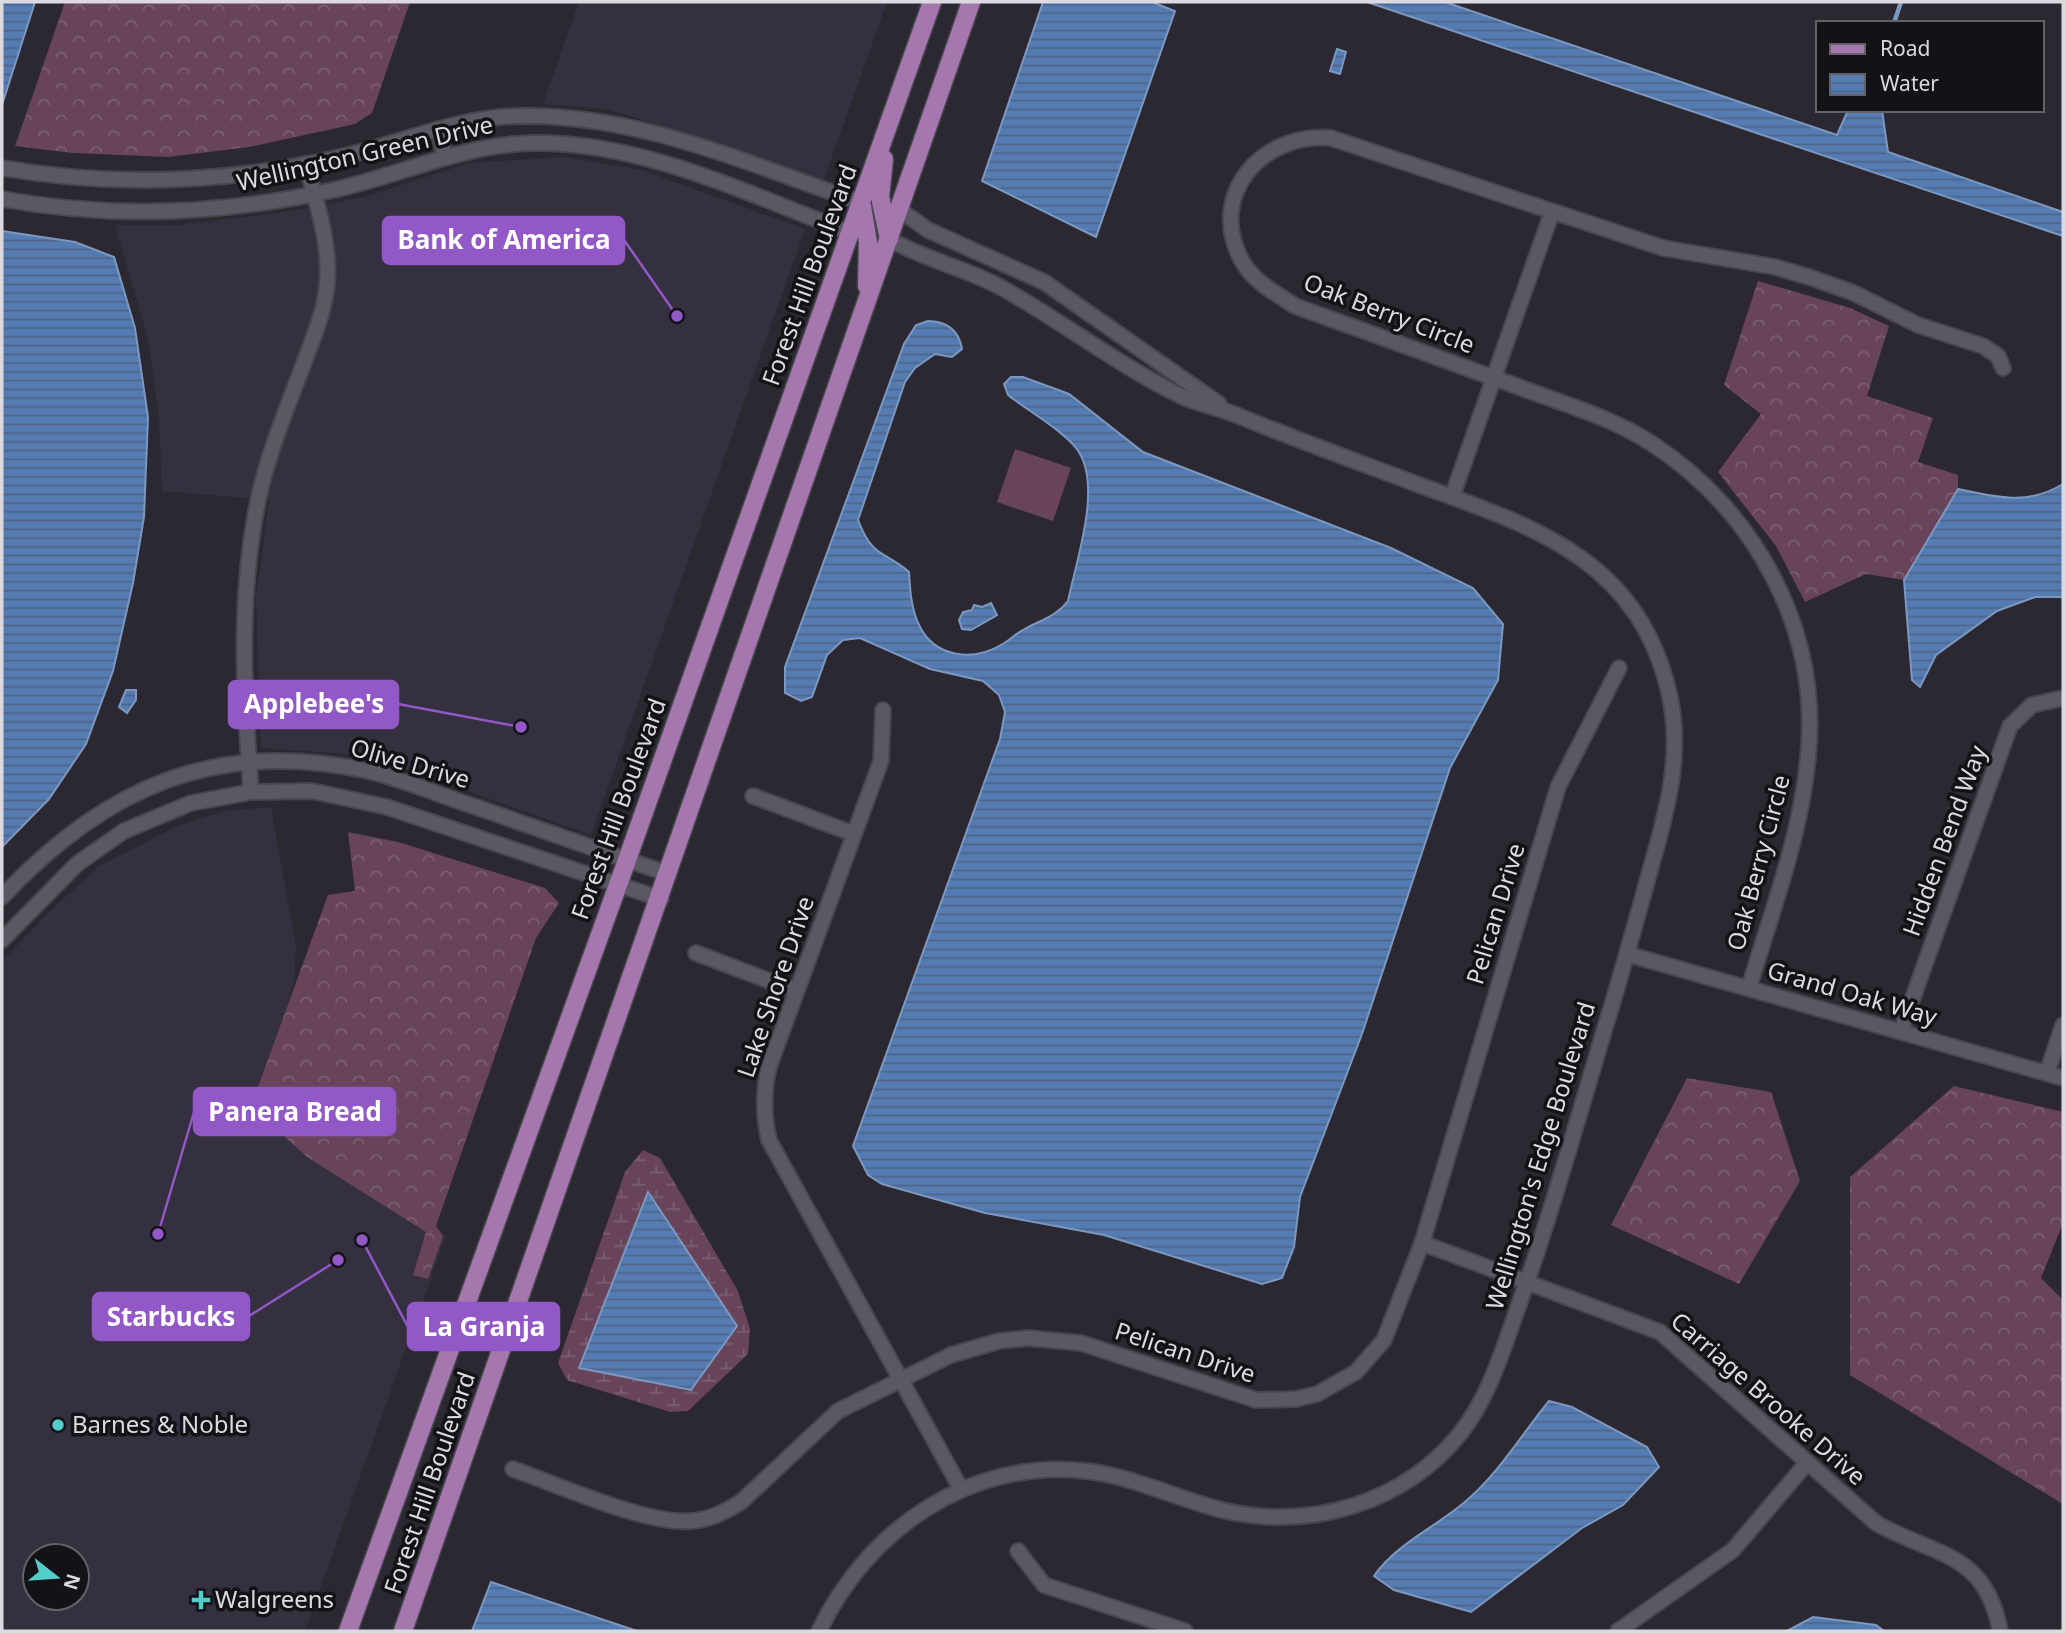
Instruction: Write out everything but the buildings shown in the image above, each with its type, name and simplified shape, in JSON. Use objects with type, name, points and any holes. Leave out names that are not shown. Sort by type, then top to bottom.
[{"type":"main road","name":"Forest Hill Boulevard","points":[[348,1631],[619,884],[932,2]]},
{"type":"main road","name":"Forest Hill Boulevard","points":[[403,1631],[661,899],[971,2]]},
{"type":"main road","points":[[889,125],[880,197],[890,239]]},
{"type":"main road","points":[[862,203],[868,242],[866,304]]},
{"type":"street","name":"Wellington Green Drive","points":[[2,168],[62,178],[120,182],[248,175],[306,164],[438,130],[470,119],[571,116],[620,123],[862,203]]},
{"type":"street","points":[[438,130],[445,157]]},
{"type":"street","name":"Oak Berry Circle","points":[[1749,988],[1797,820],[1809,755],[1810,719],[1804,665],[1781,591],[1765,559],[1733,515],[1682,465],[1617,423],[1295,306],[1265,287],[1243,261],[1235,244],[1232,226],[1235,196],[1243,179],[1266,153],[1280,145],[1313,136],[1331,138],[1664,248],[1775,267],[1820,281],[1854,293],[1917,325],[1992,350],[2003,368]]},
{"type":"street","name":"Wellington Green Drive","points":[[2,199],[78,209],[183,211],[230,207],[314,193],[445,157],[504,145],[533,143],[621,152],[696,175],[851,233]]},
{"type":"street","points":[[251,792],[243,677],[244,603],[250,545],[268,462],[313,340],[328,283],[324,234],[306,164]]},
{"type":"street","name":"Wellington's Edge Boulevard","points":[[900,210],[928,230],[1044,282],[1231,413]]},
{"type":"street","points":[[1452,497],[1552,212]]},
{"type":"street","name":"Wellington's Edge Boulevard","points":[[819,1631],[846,1584],[890,1536],[934,1502],[994,1478],[1053,1469],[1113,1476],[1224,1511],[1255,1515],[1322,1514],[1370,1501],[1418,1474],[1442,1454],[1476,1412],[1489,1388],[1527,1281],[1627,954],[1674,774],[1674,718],[1660,665],[1636,616],[1618,592],[1574,551],[1522,523],[1282,435],[1231,413],[1186,399],[985,279],[914,254],[890,239]]},
{"type":"street","name":"Pelican Drive","points":[[513,1469],[656,1519],[694,1521],[725,1512],[741,1502],[838,1411],[975,1346],[1028,1338],[1081,1343],[1256,1400],[1296,1399],[1317,1394],[1356,1372],[1384,1340],[1422,1243],[1558,787],[1619,668]]},
{"type":"street","name":"Hidden Bend Way","points":[[1901,1031],[2010,726],[2032,705],[2063,698]]},
{"type":"street","name":"Lake Shore Drive","points":[[883,710],[881,761],[796,991],[765,1083],[763,1103],[769,1140],[961,1489]]},
{"type":"street","name":"Olive Drive","points":[[2,897],[33,864],[80,824],[129,794],[189,773],[249,762],[300,762],[382,775],[669,874]]},
{"type":"street","name":"Olive Drive","points":[[2,940],[77,864],[124,831],[191,803],[251,792],[312,791],[341,795],[387,807],[661,899]]},
{"type":"street","points":[[753,796],[854,834]]},
{"type":"street","points":[[695,953],[796,991]]},
{"type":"street","name":"Grand Oak Way","points":[[1627,954],[2063,1078]]},
{"type":"street","points":[[2047,1073],[2063,1025]]},
{"type":"street","name":"Carriage Brooke Drive","points":[[1422,1243],[1660,1332],[1806,1464],[1876,1523],[1895,1535],[1932,1546],[1964,1565],[1988,1595],[2000,1631]]},
{"type":"street","points":[[1619,1631],[1733,1550],[1806,1464]]},
{"type":"street","points":[[1018,1551],[1044,1585],[1185,1631]]},
{"type":"shaded area","points":[[579,2],[887,2],[823,182],[694,136],[607,109],[543,104]]},
{"type":"shaded area","points":[[566,157],[642,170],[805,229],[591,835],[391,764],[348,754],[261,748],[256,597],[269,500],[162,491],[159,417],[148,339],[115,225],[178,225],[292,211],[365,197],[469,163]]},
{"type":"shaded area","points":[[271,807],[296,948],[294,982],[259,1105],[310,1155],[446,1236],[305,1631],[2,1631],[2,962],[44,917],[98,867],[175,827],[225,811]]},
{"type":"green space","points":[[65,2],[410,2],[372,113],[355,124],[249,147],[168,157],[73,153],[15,146]]},
{"type":"green space","points":[[1758,281],[1850,308],[1889,326],[1867,396],[1933,418],[1918,462],[1958,475],[1958,489],[1904,580],[1866,574],[1805,602],[1776,546],[1718,472],[1761,414],[1724,385]]},
{"type":"green space","points":[[1015,449],[1071,468],[1053,521],[997,502]]},
{"type":"green space","points":[[348,832],[398,842],[545,888],[559,903],[536,938],[436,1226],[443,1236],[428,1279],[413,1275],[426,1232],[307,1157],[251,1106],[328,895],[355,891]]},
{"type":"green space","points":[[1687,1078],[1771,1092],[1800,1181],[1739,1284],[1611,1225]]},
{"type":"green space","points":[[1954,1086],[2063,1112],[2063,1223],[2041,1278],[2063,1300],[2063,1504],[1850,1375],[1850,1177]]},
{"type":"green space","points":[[643,1150],[660,1158],[738,1291],[750,1329],[748,1354],[688,1411],[670,1412],[567,1380],[558,1363],[625,1172]]},
{"type":"water","points":[[2,2],[35,2],[2,105]]},
{"type":"water","points":[[1043,2],[1152,2],[1175,11],[1096,237],[982,181]]},
{"type":"water","points":[[1367,2],[1445,2],[1837,135],[1847,112],[1882,112],[1888,152],[2063,212],[2063,236]]},
{"type":"water","points":[[1337,49],[1346,52],[1340,74],[1330,71]]},
{"type":"water","points":[[2,231],[75,242],[114,257],[135,328],[148,417],[144,517],[133,583],[113,671],[86,744],[49,799],[2,847]]},
{"type":"water","points":[[928,321],[951,328],[962,349],[952,357],[935,354],[915,368],[905,382],[858,520],[863,533],[874,548],[909,572],[916,619],[926,636],[944,650],[966,655],[990,650],[1053,615],[1068,601],[1086,523],[1088,481],[1084,463],[1076,448],[1062,434],[1008,395],[1004,384],[1011,377],[1023,377],[1069,394],[1143,452],[1391,548],[1473,588],[1503,624],[1498,680],[1450,768],[1362,1034],[1300,1197],[1294,1247],[1282,1278],[1262,1284],[1104,1235],[985,1213],[882,1184],[868,1175],[853,1146],[1000,739],[1005,712],[999,695],[983,681],[930,669],[860,638],[843,640],[827,655],[812,697],[801,701],[785,693],[785,667],[904,344],[916,325]]},
{"type":"water","points":[[2063,484],[2063,597],[2035,597],[1997,611],[1936,655],[1920,687],[1912,680],[1904,580],[1958,489],[2012,498],[2037,495]]},
{"type":"water","points":[[991,603],[997,615],[971,630],[962,629],[959,620],[963,612],[972,610],[974,605],[982,607]]},
{"type":"water","points":[[126,690],[136,690],[136,700],[127,713],[119,707]]},
{"type":"water","points":[[648,1192],[737,1326],[691,1390],[579,1368]]},
{"type":"water","points":[[1549,1401],[1572,1407],[1647,1447],[1659,1467],[1623,1505],[1582,1528],[1471,1612],[1394,1590],[1374,1576],[1393,1554],[1478,1490],[1500,1466]]},
{"type":"water","points":[[491,1582],[637,1631],[472,1631]]},
{"type":"water","points":[[1813,1617],[1876,1625],[1884,1631],[1787,1631]]},
{"type":"waterway","points":[[1895,21],[1901,2]]},
{"type":"place","name":"Bank of America","points":[[677,316]]},
{"type":"place","name":"Applebee's","points":[[521,727]]},
{"type":"place","name":"Panera Bread","points":[[158,1234]]},
{"type":"place","name":"La Granja","points":[[362,1240]]},
{"type":"place","name":"Starbucks","points":[[338,1260]]},
{"type":"place","name":"Barnes & Noble","points":[[58,1425]]},
{"type":"place","name":"Walgreens","points":[[201,1600]]}]
